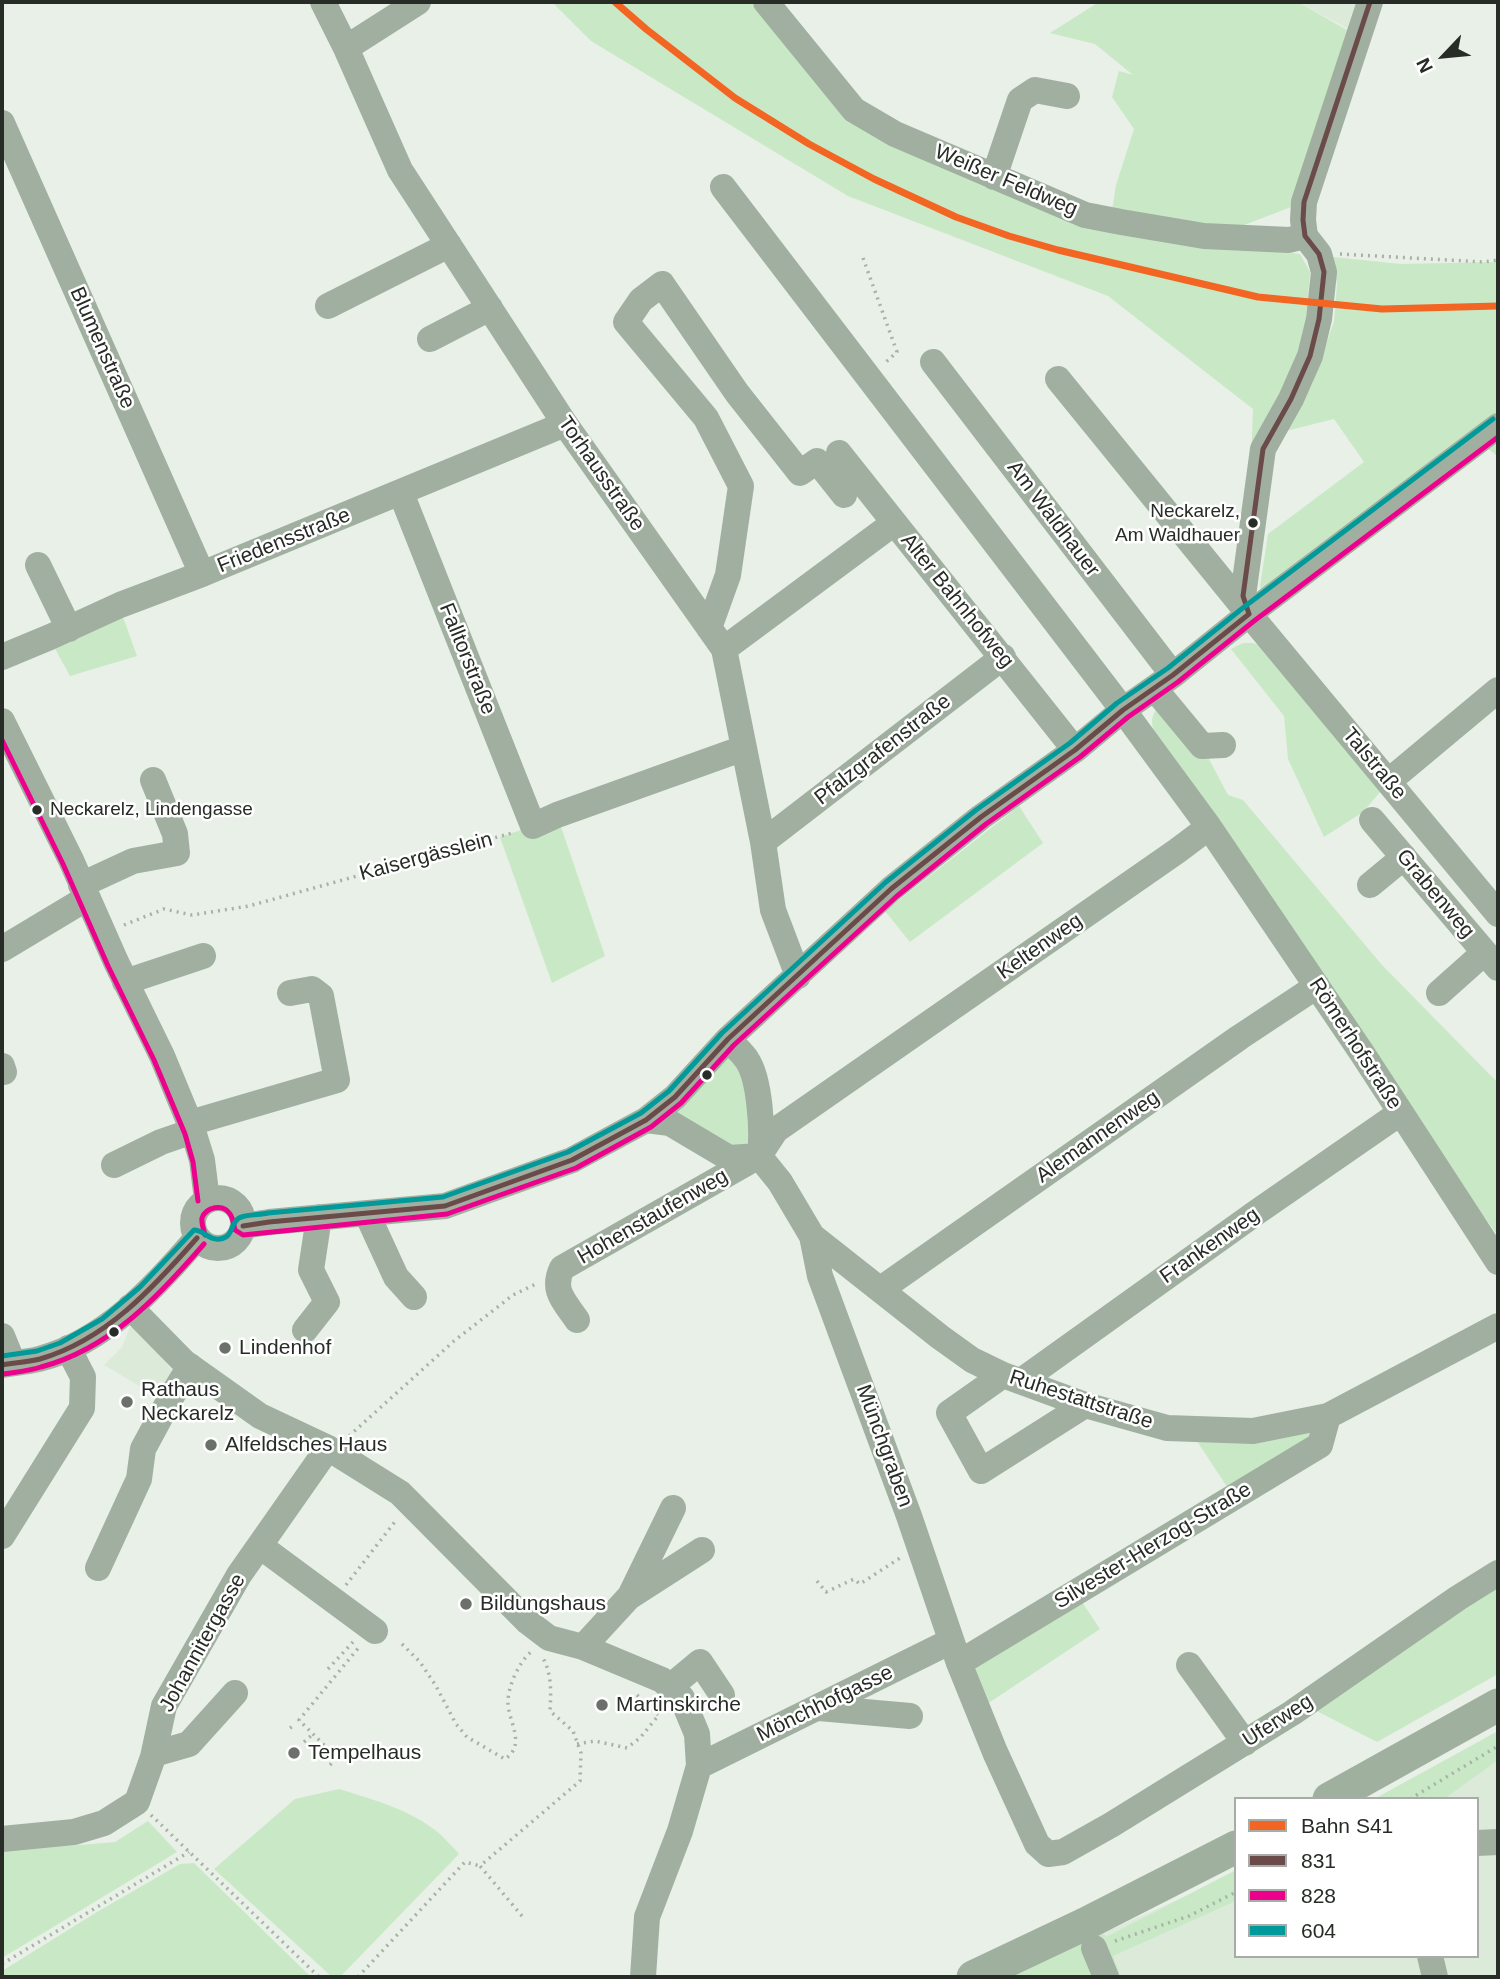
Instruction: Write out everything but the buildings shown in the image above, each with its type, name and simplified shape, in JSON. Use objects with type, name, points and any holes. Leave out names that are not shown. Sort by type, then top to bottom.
[{"type":"main road","points":[[1333,1797],[1498,1704]]},
{"type":"main road","points":[[973,1977],[1086,1924],[1234,1848]]},
{"type":"street","name":"Torhausstraße","points":[[323,2],[400,170],[565,424],[717,638],[744,748],[763,842],[773,910],[798,976]]},
{"type":"street","points":[[346,48],[418,2]]},
{"type":"street","points":[[1249,614],[1243,596],[1263,449],[1292,400],[1310,356],[1319,319],[1316,254],[1303,220],[1304,202],[1370,2]]},
{"type":"street","name":"Weißer Feldweg","points":[[770,4],[854,110],[895,134],[1085,215],[1204,236],[1289,240],[1316,254]]},
{"type":"street","points":[[994,177],[1020,100],[1035,90],[1067,96]]},
{"type":"street","name":"Blumenstraße","points":[[2,123],[202,574]]},
{"type":"street","points":[[723,187],[1123,710],[1209,827]]},
{"type":"street","points":[[328,306],[449,245]]},
{"type":"street","points":[[717,638],[741,486],[706,418],[626,322],[641,300],[662,284],[737,393],[800,473],[817,461],[844,495]]},
{"type":"street","points":[[430,339],[490,308]]},
{"type":"street","name":"Am Waldhauer","points":[[933,362],[1163,681],[1202,746],[1223,745]]},
{"type":"street","points":[[1058,380],[1249,614]]},
{"type":"street","name":"Friedensstraße","points":[[2,657],[120,605],[202,574],[565,424]]},
{"type":"street","points":[[243,1226],[445,1206],[572,1160],[646,1120],[675,1097],[728,1039],[891,889],[981,817],[1075,750],[1123,710],[1498,426]]},
{"type":"street","name":"Alter Bahnhofweg","points":[[839,453],[1075,750]]},
{"type":"street","name":"Falltorstraße","points":[[401,492],[533,826]]},
{"type":"street","points":[[717,638],[894,523]]},
{"type":"street","points":[[38,565],[69,629]]},
{"type":"street","name":"Talstraße","points":[[1249,614],[1498,914]]},
{"type":"street","name":"Pfalzgrafenstraße","points":[[763,842],[1003,657]]},
{"type":"street","points":[[1389,781],[1498,690]]},
{"type":"street","points":[[2,720],[12,770],[84,892],[162,1056],[192,1127],[202,1160],[207,1200]]},
{"type":"street","points":[[533,826],[744,748]]},
{"type":"street","points":[[2,949],[84,892],[133,862],[177,853],[175,834],[153,780]]},
{"type":"street","name":"Grabenweg","points":[[1372,820],[1486,954]]},
{"type":"street","name":"Römerhofstraße","points":[[1209,827],[1498,1262]]},
{"type":"street","name":"Keltenweg","points":[[759,1156],[776,1130],[1209,827]]},
{"type":"street","points":[[1370,885],[1404,857]]},
{"type":"street","points":[[1439,993],[1486,954],[1498,926]]},
{"type":"street","points":[[125,982],[203,956]]},
{"type":"street","name":"Alemannenweg","points":[[881,1289],[1317,986]]},
{"type":"street","points":[[114,1165],[192,1127],[337,1080],[321,996],[312,989],[290,993]]},
{"type":"street","points":[[646,1120],[670,1123],[729,1158],[759,1156],[762,1142],[761,1121],[754,1079],[747,1059],[728,1039]]},
{"type":"street","name":"Frankenweg","points":[[1085,1405],[981,1471],[949,1413],[1012,1378],[1400,1113]]},
{"type":"street","name":"Münchgraben","points":[[759,1156],[780,1182],[812,1236],[820,1276],[920,1546],[955,1652],[995,1752],[1037,1843],[1048,1854]]},
{"type":"street","name":"Hohenstaufenweg","points":[[578,1320],[559,1293],[557,1280],[562,1268],[759,1156]]},
{"type":"street","points":[[225,1198],[238,1207],[243,1226],[239,1238],[226,1248],[217,1249],[207,1247],[197,1238],[192,1225],[193,1216],[207,1200],[225,1198]]},
{"type":"street","points":[[367,1214],[396,1277],[414,1297]]},
{"type":"street","points":[[305,1330],[327,1301],[311,1270],[319,1217]]},
{"type":"street","name":"Ruhestattstraße","points":[[812,1236],[940,1338],[972,1360],[1085,1405],[1167,1428],[1253,1431],[1328,1416],[1498,1326]]},
{"type":"street","points":[[2,1336],[7,1364],[40,1359],[93,1336],[131,1307],[172,1268],[197,1238]]},
{"type":"street","points":[[131,1307],[190,1366],[260,1416],[332,1450],[400,1493],[528,1622],[549,1638],[583,1647],[662,1680],[676,1693],[697,1734],[699,1766],[680,1830],[647,1917],[643,1977]]},
{"type":"street","points":[[2,1536],[82,1408],[83,1377],[68,1348]]},
{"type":"street","points":[[98,1568],[139,1479],[143,1449],[190,1366]]},
{"type":"street","name":"Silvester-Herzog-Straße","points":[[955,1652],[1320,1446],[1328,1416]]},
{"type":"street","name":"Johannitergasse","points":[[137,1802],[154,1754],[164,1706],[239,1575],[332,1450]]},
{"type":"street","points":[[629,1598],[673,1508]]},
{"type":"street","points":[[260,1546],[376,1631]]},
{"type":"street","points":[[583,1647],[629,1598],[702,1550]]},
{"type":"street","name":"Uferweg","points":[[1048,1854],[1063,1852],[1111,1825],[1244,1743],[1498,1573]]},
{"type":"street","name":"Mönchhofgasse","points":[[699,1766],[817,1708],[955,1652]]},
{"type":"street","points":[[676,1693],[700,1662],[722,1695]]},
{"type":"street","points":[[1189,1665],[1244,1743]]},
{"type":"street","points":[[154,1754],[189,1744],[235,1693]]},
{"type":"street","points":[[817,1708],[910,1716]]},
{"type":"street","points":[[2,1839],[74,1832],[104,1823],[137,1802]]},
{"type":"street","points":[[1479,1843],[1498,1842]]},
{"type":"street","points":[[1094,1948],[1106,1977]]},
{"type":"street","points":[[1430,1958],[1435,1977]]},
{"type":"path","points":[[1316,254],[1498,261]]},
{"type":"path","points":[[863,258],[897,352],[869,379]]},
{"type":"path","name":"Kaisergässlein","points":[[103,933],[164,909],[192,915],[249,906],[533,826]]},
{"type":"path","points":[[332,1450],[464,1333],[522,1290],[548,1279],[557,1280]]},
{"type":"path","points":[[335,1601],[409,1502]]},
{"type":"path","points":[[817,1581],[826,1592],[855,1578],[860,1584],[920,1546]]},
{"type":"path","points":[[328,1669],[353,1642],[360,1647],[299,1720],[337,1758],[330,1765]]},
{"type":"path","points":[[402,1644],[420,1662],[456,1724],[467,1737],[505,1759],[512,1755],[517,1738],[508,1702],[513,1679],[524,1658],[537,1647],[549,1669],[550,1711],[572,1731],[581,1753],[580,1780],[480,1866]]},
{"type":"path","points":[[577,1744],[595,1741],[627,1748],[640,1738],[676,1693]]},
{"type":"path","points":[[304,1742],[313,1734]]},
{"type":"path","points":[[1413,1797],[1498,1746]]},
{"type":"path","points":[[137,1802],[319,1977]]},
{"type":"path","points":[[2,1964],[189,1852]]},
{"type":"path","points":[[358,1977],[465,1862],[480,1866],[522,1916]]},
{"type":"path","points":[[1094,1948],[1189,1916],[1234,1893]]},
{"type":"shaded area","points":[[1298,2],[1379,2],[1367,39]]},
{"type":"shaded area","points":[[130,1327],[138,1329],[175,1374],[163,1400],[104,1365],[122,1347]]},
{"type":"shaded area","points":[[1498,1746],[1498,1977],[1121,1977],[1103,1933],[1234,1875],[1234,1958],[1479,1958],[1479,1797],[1403,1797]]},
{"type":"green space","points":[[552,2],[766,2],[854,110],[1001,192],[1220,245],[1300,254],[1310,272],[1306,318],[1293,373],[1251,465],[1253,409],[1108,296],[848,196],[591,41]]},
{"type":"green space","points":[[1099,2],[1298,2],[1359,37],[1304,202],[1234,229],[1112,211],[1116,185],[1134,129],[1112,97],[1119,71],[1133,75],[1095,44],[1050,33]]},
{"type":"green space","points":[[1333,257],[1401,264],[1498,262],[1498,457],[1470,433],[1262,595],[1260,586],[1268,534],[1364,462],[1334,419],[1282,432],[1312,384],[1334,322],[1337,284]]},
{"type":"green space","points":[[123,617],[137,656],[70,676],[53,645]]},
{"type":"green space","points":[[1243,643],[1264,647],[1380,792],[1363,812],[1324,837],[1288,759],[1284,716],[1231,649]]},
{"type":"green space","points":[[1163,703],[1202,746],[1228,795],[1243,800],[1382,965],[1498,1083],[1498,1236],[1407,1109],[1157,743],[1152,726],[1153,717]]},
{"type":"green space","points":[[1019,806],[1043,843],[910,942],[885,911]]},
{"type":"green space","points":[[557,815],[605,956],[552,983],[500,837]]},
{"type":"green space","points":[[728,1039],[747,1059],[759,1156],[670,1123],[675,1097]]},
{"type":"green space","points":[[1309,1431],[1311,1437],[1229,1490],[1197,1441]]},
{"type":"green space","points":[[1498,1582],[1498,1674],[1377,1742],[1313,1709]]},
{"type":"green space","points":[[1076,1593],[1100,1629],[978,1710],[959,1663]]},
{"type":"green space","points":[[1498,1731],[1498,1760],[1447,1797],[1378,1797]]},
{"type":"green space","points":[[339,1789],[417,1818],[440,1834],[459,1854],[340,1977],[332,1977],[214,1869],[295,1799]]},
{"type":"green space","points":[[148,1821],[177,1852],[2,1958],[2,1848],[115,1842]]},
{"type":"green space","points":[[194,1863],[311,1977],[2,1977],[2,1971],[97,1912],[180,1864]]},
{"type":"green space","points":[[1234,1871],[1234,1902],[1113,1956],[1121,1977],[1011,1977],[1103,1933],[1106,1937]]},
{"type":"rail line","name":"S41","points":[[615,2],[735,98],[809,144],[874,179],[956,217],[1009,236],[1258,297],[1382,309],[1498,306]]},
{"type":"transit line","name":"831","points":[[1249,614],[1243,596],[1263,449],[1291,399],[1310,356],[1319,319],[1324,272],[1319,254],[1305,236],[1304,202],[1370,2]]},
{"type":"transit line","name":"604","points":[[2,1356],[37,1351],[60,1343],[102,1319],[140,1287],[194,1230],[220,1239],[228,1236],[236,1220],[245,1216],[443,1197],[568,1152],[641,1113],[669,1091],[722,1033],[886,882],[976,810],[1070,743],[1117,703],[1168,668],[1244,607],[1493,419]]},
{"type":"transit line","name":"828","points":[[205,1235],[202,1218],[207,1211],[215,1208],[227,1211],[232,1217],[235,1230],[243,1235],[447,1214],[576,1168],[651,1127],[681,1103],[734,1045],[897,896],[986,824],[1080,757],[1128,717],[1178,682],[1254,621],[1498,437]]},
{"type":"transit line","name":"831","points":[[243,1226],[445,1206],[572,1160],[646,1120],[675,1097],[728,1039],[891,889],[981,817],[1075,750],[1249,614]]},
{"type":"transit line","name":"828","points":[[2,740],[154,1060],[185,1134],[193,1162],[198,1201]]},
{"type":"transit line","name":"831","points":[[2,1365],[40,1359],[64,1350],[107,1326],[145,1293],[197,1238]]},
{"type":"transit line","name":"828","points":[[3,1374],[66,1359],[111,1334],[151,1301],[204,1244]]},
{"type":"place","name":"Neckarelz, Am Waldhauer","points":[[1253,523]]},
{"type":"place","name":"Neckarelz, Lindengasse","points":[[37,810]]},
{"type":"place","name":"Lindenhof","points":[[225,1348]]},
{"type":"place","name":"Rathaus Neckarelz","points":[[127,1402]]},
{"type":"place","name":"Alfeldsches Haus","points":[[211,1445]]},
{"type":"place","name":"Bildungshaus","points":[[466,1604]]},
{"type":"place","name":"Martinskirche","points":[[602,1705]]},
{"type":"place","name":"Tempelhaus","points":[[294,1753]]}]
